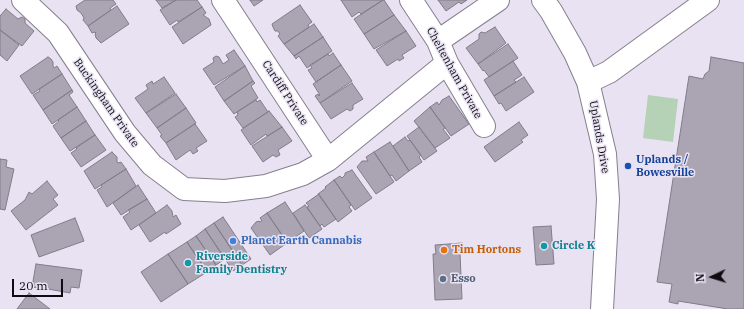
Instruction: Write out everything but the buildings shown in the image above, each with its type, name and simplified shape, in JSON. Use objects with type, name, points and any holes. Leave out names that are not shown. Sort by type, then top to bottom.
[{"type":"street","name":"Buckingham Private","points":[[23,0],[58,33],[125,134],[152,165],[184,189],[225,191],[266,186],[303,174],[328,160],[447,63]]},
{"type":"street","name":"Cardiff Private","points":[[223,0],[328,160]]},
{"type":"street","name":"Cheltenham Private","points":[[411,0],[438,41],[447,63],[484,126]]},
{"type":"street","points":[[438,41],[498,0]]},
{"type":"street","name":"Uplands Drive","points":[[544,0],[575,53],[588,82],[606,161],[608,191],[602,309]]},
{"type":"street","points":[[588,82],[613,70],[708,0]]},
{"type":"green space","points":[[648,95],[678,99],[673,142],[643,138]]},
{"type":"place","name":"Uplands / Bowesville","points":[[628,166]]},
{"type":"place","name":"Planet Earth Cannabis","points":[[233,241]]},
{"type":"place","name":"Circle K","points":[[544,246]]},
{"type":"place","name":"Tim Hortons","points":[[444,250]]},
{"type":"place","name":"Riverside Family Dentistry","points":[[188,263]]},
{"type":"place","name":"Esso","points":[[443,279]]}]
